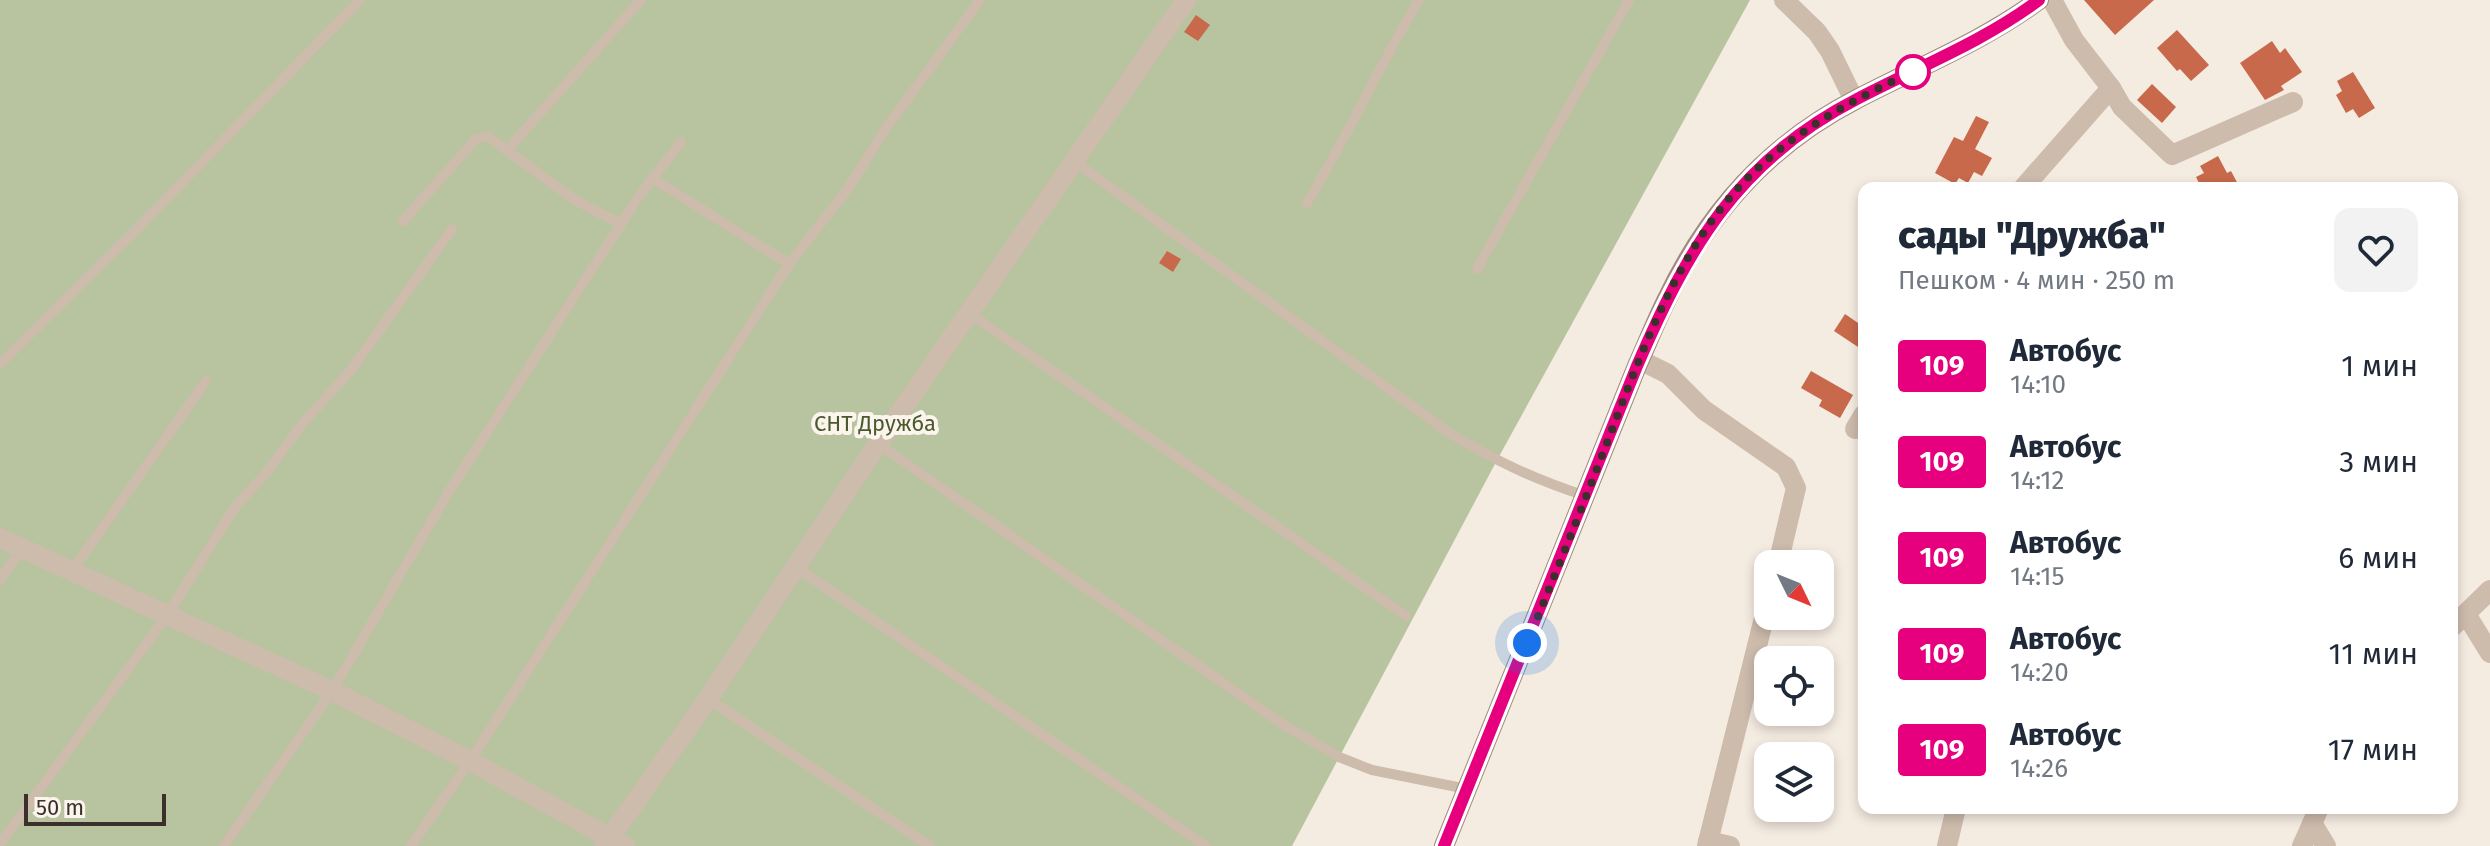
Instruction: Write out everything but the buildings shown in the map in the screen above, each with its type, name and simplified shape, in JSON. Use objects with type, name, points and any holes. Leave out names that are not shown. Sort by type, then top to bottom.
[{"type":"main road","points":[[1444,846],[1667,298],[1688,259],[1724,205],[1765,161],[1792,140],[1854,100],[2009,22],[2039,0]]},
{"type":"street","points":[[0,538],[332,691],[470,761],[613,843],[794,566],[1186,0]]},
{"type":"street","points":[[1784,0],[1817,32],[1854,100]]},
{"type":"street","points":[[2052,0],[2074,40],[2122,107],[2172,155],[2293,102]]},
{"type":"street","points":[[2028,182],[2111,88]]},
{"type":"street","points":[[1640,360],[1668,374],[1704,410],[1786,467],[1796,488],[1781,550]]},
{"type":"street","points":[[2490,590],[2459,621],[2490,653]]},
{"type":"street","points":[[1730,846],[1708,843],[1761,630]]},
{"type":"street","points":[[1947,846],[1955,814]]},
{"type":"street","points":[[2302,846],[2315,816]]},
{"type":"street","points":[[2315,816],[2326,846]]},
{"type":"lane","points":[[0,364],[135,231],[360,0]]},
{"type":"lane","points":[[508,149],[641,0]]},
{"type":"lane","points":[[411,846],[470,761],[789,264],[847,190],[886,128],[980,0]]},
{"type":"lane","points":[[1307,203],[1344,141],[1419,0]]},
{"type":"lane","points":[[1477,269],[1629,0]]},
{"type":"lane","points":[[403,221],[476,139],[487,136],[575,200],[621,224]]},
{"type":"lane","points":[[224,846],[332,691],[448,493],[621,224],[681,142]]},
{"type":"lane","points":[[1074,161],[1448,432],[1496,462],[1586,496]]},
{"type":"lane","points":[[652,178],[789,264]]},
{"type":"lane","points":[[0,844],[168,614],[235,507],[351,370],[452,229]]},
{"type":"lane","points":[[969,313],[1406,616]]},
{"type":"lane","points":[[72,571],[206,381]]},
{"type":"lane","points":[[878,444],[1281,723],[1328,750],[1372,770],[1469,789]]},
{"type":"lane","points":[[0,580],[22,548]]},
{"type":"lane","points":[[794,566],[1206,846]]},
{"type":"lane","points":[[708,699],[930,846]]},
{"type":"green space","name":"СНТ Дружба","points":[[0,0],[1750,0],[1496,462],[1292,846],[0,846]]},
{"type":"bus line","name":"109","points":[[1444,846],[1637,366],[1667,298],[1706,230],[1741,185],[1792,140],[1854,100],[2009,22],[2039,0]]},
{"type":"route","points":[[1527,643],[1640,360],[1667,298],[1706,230],[1741,185],[1792,140],[1854,100],[1913,72]]}]
